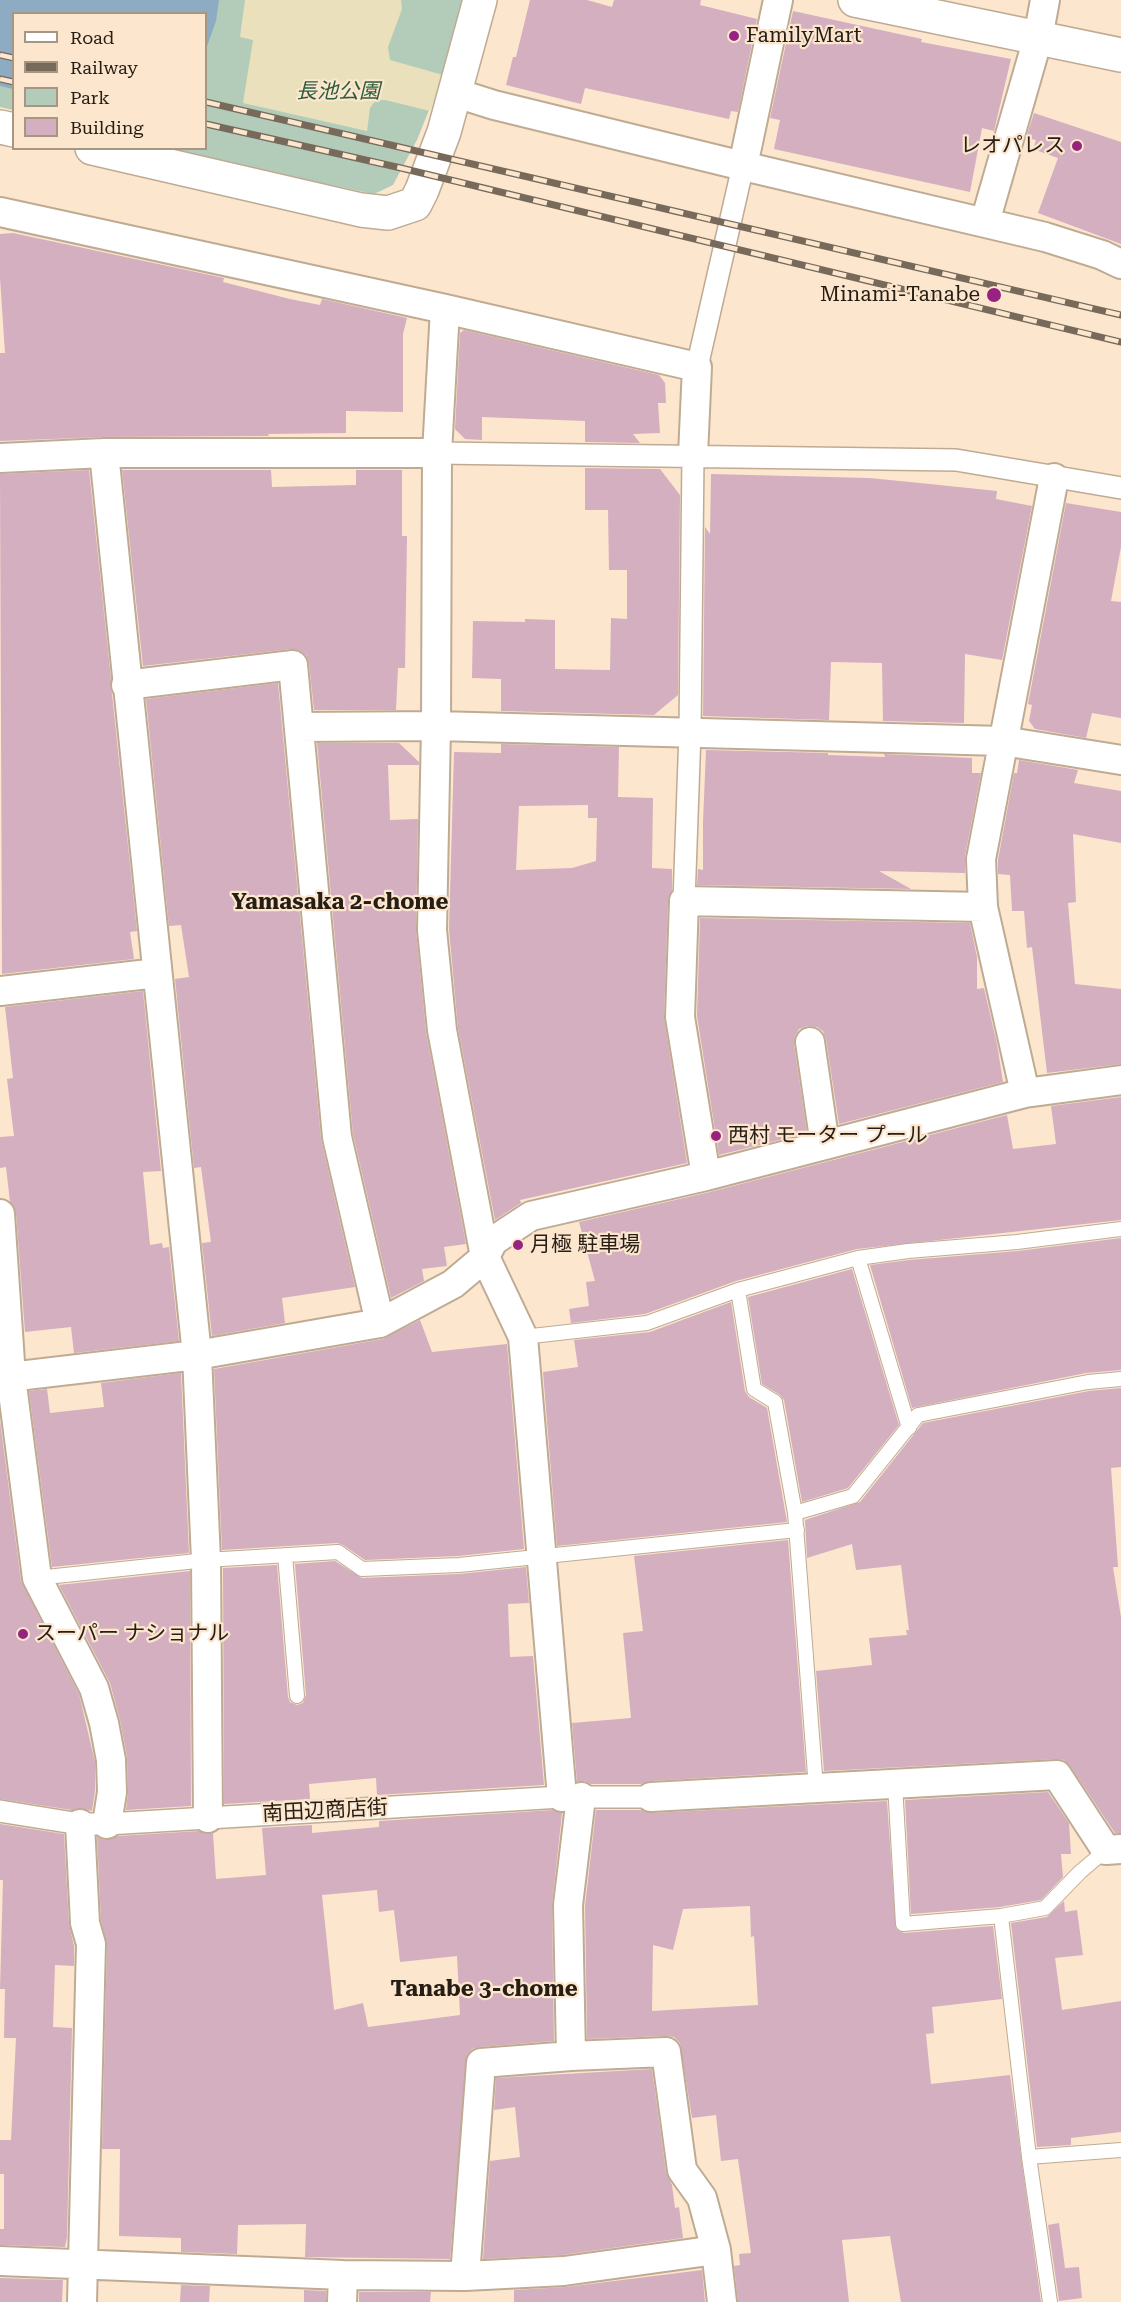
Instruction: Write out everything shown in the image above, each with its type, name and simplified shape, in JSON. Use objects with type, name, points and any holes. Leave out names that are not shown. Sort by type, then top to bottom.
[{"type":"street","points":[[101,150],[361,210],[388,213],[415,204],[444,132],[480,0]]},
{"type":"street","points":[[706,1176],[680,1017],[690,732],[693,455],[697,367],[778,0]]},
{"type":"street","points":[[855,0],[1121,55]]},
{"type":"street","points":[[985,222],[1038,38],[1045,0]]},
{"type":"street","points":[[456,93],[494,105],[743,166],[1045,237],[1102,255],[1121,264]]},
{"type":"street","points":[[0,212],[445,309],[697,367]]},
{"type":"street","points":[[445,309],[437,453],[436,726],[432,930],[442,1030],[485,1257],[523,1337],[540,1556],[572,1797],[568,1905],[571,2056]]},
{"type":"street","points":[[104,453],[126,685],[197,1355],[206,1560],[208,1818]]},
{"type":"street","points":[[0,458],[104,453],[437,453],[956,459],[1121,488]]},
{"type":"street","points":[[1025,1093],[983,907],[981,859],[1054,478]]},
{"type":"street","points":[[126,685],[293,665],[337,1137],[380,1323]]},
{"type":"street","points":[[299,727],[436,726],[1003,741],[1121,760]]},
{"type":"street","points":[[684,901],[983,907]]},
{"type":"street","points":[[0,991],[157,973]]},
{"type":"street","points":[[810,1042],[825,1145]]},
{"type":"street","points":[[5,1378],[197,1355],[380,1323],[453,1284],[485,1257],[493,1241],[531,1216],[706,1176],[1025,1093],[1121,1080]]},
{"type":"street","points":[[0,1214],[5,1378],[37,1578],[94,1688],[111,1760],[112,1792],[93,1824],[85,1923],[91,1944],[82,2302]]},
{"type":"street","points":[[651,1797],[1057,1775],[1113,1850]]},
{"type":"street","name":"南田辺商店街","points":[[0,1811],[93,1824],[572,1797],[651,1797]]},
{"type":"street","points":[[465,2276],[481,2063],[666,2052],[681,2170],[702,2198],[716,2250],[722,2302]]},
{"type":"street","points":[[0,2261],[84,2263],[342,2289],[465,2276],[564,2271],[716,2250]]},
{"type":"lane","points":[[523,1337],[648,1323],[738,1290],[858,1258],[1121,1229]]},
{"type":"lane","points":[[858,1258],[909,1428]]},
{"type":"lane","points":[[738,1290],[754,1389],[775,1402],[795,1513],[816,1788]]},
{"type":"lane","points":[[795,1513],[853,1496],[918,1415],[1088,1382],[1121,1379]]},
{"type":"lane","points":[[37,1578],[206,1560],[338,1552],[362,1569],[459,1565],[797,1530]]},
{"type":"lane","points":[[285,1555],[297,1696]]},
{"type":"lane","points":[[895,1784],[903,1924],[1001,1916],[1045,1908],[1080,1872],[1113,1850]]},
{"type":"lane","points":[[1001,1916],[1029,2157],[1050,2302]]},
{"type":"lane","points":[[1029,2157],[1121,2150]]},
{"type":"green space","name":"長池公園","points":[[0,0],[464,0],[443,75],[417,140],[393,185],[374,194],[174,150],[207,150],[207,12],[12,12],[12,110],[0,107]]},
{"type":"sand","points":[[245,0],[401,0],[402,9],[388,47],[390,60],[443,75],[430,111],[376,100],[370,108],[367,131],[243,103],[253,40],[240,37]]},
{"type":"water","points":[[0,0],[219,0],[216,21],[207,46],[207,12],[12,12],[12,89],[0,86]]},
{"type":"building","points":[[530,0],[587,0],[612,7],[614,0],[701,0],[700,5],[757,19],[738,112],[731,111],[729,119],[585,88],[581,104],[506,85],[513,57],[516,57]]},
{"type":"building","points":[[793,11],[922,39],[921,42],[1011,59],[994,131],[982,128],[970,192],[774,149],[780,120],[770,118]]},
{"type":"building","points":[[1034,113],[1121,142],[1121,244],[1038,213],[1058,158],[1033,149],[1036,140],[1026,138]]},
{"type":"building","points":[[13,233],[224,278],[223,282],[290,299],[320,305],[322,299],[407,318],[403,334],[403,412],[346,411],[346,433],[0,441],[0,353],[5,353],[0,278],[0,234]]},
{"type":"building","points":[[464,330],[659,375],[665,383],[666,403],[658,403],[660,433],[633,434],[640,443],[585,442],[585,421],[482,417],[482,440],[465,439],[455,429],[460,333]]},
{"type":"building","points":[[585,468],[660,469],[680,495],[678,695],[654,715],[501,711],[501,679],[472,678],[473,621],[555,620],[555,669],[610,670],[611,618],[627,619],[627,570],[609,570],[608,510],[585,510]]},
{"type":"building","points":[[89,470],[137,931],[130,932],[134,959],[2,974],[0,474]]},
{"type":"building","points":[[122,470],[271,470],[272,487],[356,485],[356,470],[402,470],[402,536],[407,536],[405,668],[398,668],[396,710],[314,710],[309,663],[306,655],[299,650],[291,649],[143,666]]},
{"type":"building","points":[[711,474],[869,478],[920,483],[997,491],[996,499],[1032,506],[1002,660],[965,654],[964,723],[883,721],[882,663],[831,662],[829,720],[703,716],[705,527],[710,534]]},
{"type":"building","points":[[1066,503],[1121,512],[1121,547],[1111,601],[1121,602],[1121,718],[1092,713],[1086,738],[1035,729],[1029,721],[1032,705],[1028,704]]},
{"type":"building","points":[[278,683],[321,1139],[355,1287],[282,1298],[285,1323],[212,1336],[202,1243],[211,1242],[201,1167],[194,1168],[175,979],[189,977],[181,925],[169,926],[146,699]]},
{"type":"building","points":[[317,743],[399,743],[419,762],[419,765],[388,765],[390,820],[418,819],[416,930],[426,1032],[466,1244],[444,1247],[447,1266],[422,1269],[424,1281],[391,1298],[353,1134]]},
{"type":"building","points":[[501,744],[619,747],[618,797],[653,798],[652,868],[672,869],[672,891],[668,900],[664,1017],[687,1163],[520,1200],[521,1203],[495,1220],[458,1028],[449,929],[454,752],[501,753]],"holes":[[[588,805],[588,818],[597,818],[596,861],[572,868],[516,870],[519,806]]]},
{"type":"building","points":[[706,750],[972,758],[972,773],[981,773],[965,856],[965,873],[879,871],[911,889],[697,885],[698,869],[703,870]]},
{"type":"building","points":[[1019,760],[1078,770],[1074,783],[1121,791],[1121,843],[1073,834],[1076,902],[1068,903],[1075,984],[1121,989],[1121,1064],[1047,1073],[1032,947],[1027,948],[1024,911],[1012,911],[1010,875],[998,874],[998,860],[1014,773],[1017,773]]},
{"type":"building","points":[[700,918],[970,923],[977,957],[977,989],[984,988],[1003,1082],[839,1124],[826,1039],[823,1031],[817,1027],[807,1026],[799,1029],[794,1044],[807,1133],[719,1155],[697,1016]]},
{"type":"building","points":[[143,991],[161,1171],[143,1172],[150,1245],[162,1243],[163,1248],[169,1247],[179,1341],[74,1353],[71,1327],[25,1332],[16,1213],[10,1202],[6,1167],[0,1168],[0,1137],[14,1136],[7,1079],[13,1078],[5,1007]]},
{"type":"building","points":[[1121,1097],[1121,1220],[857,1249],[736,1281],[645,1314],[571,1323],[569,1309],[589,1306],[586,1282],[595,1281],[579,1222],[710,1192],[1007,1115],[1013,1149],[1056,1144],[1051,1106]]},
{"type":"building","points":[[1121,1238],[1121,1370],[1086,1373],[912,1408],[870,1265],[1018,1251]]},
{"type":"building","points":[[852,1269],[899,1425],[848,1488],[802,1502],[784,1400],[762,1384],[748,1297]]},
{"type":"building","points":[[731,1302],[745,1391],[749,1397],[767,1408],[787,1522],[557,1546],[543,1372],[578,1367],[574,1340],[650,1332]]},
{"type":"building","points":[[420,1320],[432,1352],[507,1344],[524,1549],[458,1556],[365,1560],[337,1543],[222,1550],[214,1369],[383,1339]]},
{"type":"building","points":[[181,1373],[189,1553],[52,1567],[29,1391],[47,1389],[50,1413],[104,1407],[101,1383]]},
{"type":"building","points":[[1121,1388],[1121,1467],[1111,1468],[1118,1567],[1113,1567],[1121,1617],[1121,1833],[1115,1833],[1064,1760],[824,1771],[816,1671],[872,1665],[869,1638],[907,1635],[906,1630],[909,1630],[901,1565],[856,1570],[852,1544],[807,1558],[805,1520],[860,1502],[923,1423],[1089,1391]]},
{"type":"building","points":[[0,1421],[21,1581],[79,1694],[95,1762],[92,1811],[0,1799]]},
{"type":"building","points":[[788,1540],[806,1772],[650,1781],[641,1784],[591,1784],[577,1781],[572,1723],[631,1718],[623,1633],[643,1631],[634,1556]]},
{"type":"building","points":[[335,1561],[362,1578],[459,1574],[526,1567],[529,1603],[508,1604],[510,1657],[533,1656],[544,1785],[377,1795],[376,1778],[309,1784],[310,1799],[224,1804],[223,1568],[277,1565],[288,1697],[290,1702],[297,1705],[303,1703],[306,1695],[295,1564]]},
{"type":"building","points":[[190,1571],[191,1806],[126,1810],[127,1757],[110,1683],[59,1585]]},
{"type":"building","points":[[1048,1792],[1069,1823],[1071,1854],[1061,1854],[1063,1877],[1041,1900],[1000,1907],[911,1914],[905,1800]]},
{"type":"building","points":[[887,1801],[896,1929],[904,1933],[993,1926],[1002,1999],[932,2007],[934,2033],[926,2034],[931,2084],[1010,2075],[1041,2302],[901,2302],[890,2236],[842,2240],[849,2302],[738,2302],[734,2266],[740,2265],[739,2254],[751,2253],[738,2159],[721,2161],[716,2115],[692,2118],[680,2043],[674,2037],[665,2036],[587,2039],[585,1906],[596,1810],[641,1810],[652,1813]],"holes":[[[750,1906],[751,1937],[754,1936],[758,2005],[652,2011],[653,1945],[673,1950],[683,1909]]]},
{"type":"building","points":[[553,1810],[562,1813],[552,1905],[554,2041],[480,2047],[472,2049],[467,2055],[450,2259],[305,2257],[306,2224],[238,2225],[237,2254],[181,2252],[181,2238],[119,2236],[120,2149],[102,2149],[107,1944],[101,1920],[97,1837],[105,1840],[118,1836],[199,1831],[213,1833],[216,1879],[266,1875],[262,1828],[312,1825],[312,1833],[379,1827],[379,1821]],"holes":[[[377,1890],[379,1912],[394,1910],[400,1962],[457,1956],[460,2015],[368,2027],[363,2003],[334,2010],[322,1895]]]},
{"type":"building","points":[[0,1824],[64,1834],[69,1924],[74,1946],[74,1966],[55,1965],[53,2027],[72,2028],[65,2247],[0,2245],[0,2229],[4,2229],[4,2174],[0,2174],[0,2140],[11,2140],[16,2038],[4,2038],[5,1989],[0,1989],[3,1880],[0,1880]]},
{"type":"building","points":[[1064,1901],[1065,1912],[1077,1910],[1083,1955],[1055,1958],[1062,2010],[1121,2001],[1121,2132],[1071,2138],[1071,2145],[1037,2147],[1011,1923],[1047,1917]]},
{"type":"building","points":[[652,2069],[666,2172],[672,2185],[675,2208],[679,2207],[683,2238],[562,2255],[483,2259],[490,2161],[520,2157],[515,2107],[494,2110],[496,2078]]},
{"type":"building","points":[[1059,2223],[1065,2268],[1079,2267],[1082,2298],[1059,2301],[1048,2225]]},
{"type":"building","points":[[702,2270],[705,2302],[514,2302],[514,2290],[566,2287]]},
{"type":"building","points":[[0,2278],[63,2280],[62,2302],[0,2302]]},
{"type":"building","points":[[181,2285],[210,2286],[209,2302],[180,2302]]},
{"type":"building","points":[[304,2290],[326,2291],[326,2302],[304,2302]]},
{"type":"building","points":[[359,2292],[431,2292],[430,2302],[359,2302]]},
{"type":"railway","points":[[0,55],[12,58]]},
{"type":"railway","points":[[0,79],[12,82]]},
{"type":"railway","points":[[207,102],[1121,315]]},
{"type":"railway","points":[[207,124],[401,168],[1121,342]]},
{"type":"place","name":"FamilyMart","points":[[734,36]]},
{"type":"place","name":"レオパレス","points":[[1077,146]]},
{"type":"place","name":"Minami-Tanabe","points":[[994,295]]},
{"type":"place","name":"西村 モーター プール","points":[[716,1136]]},
{"type":"place","name":"月極 駐車場","points":[[518,1245]]},
{"type":"place","name":"スーパー ナショナル","points":[[23,1634]]},
{"type":"district","name":"Yamasaka 2-chome","points":[[340,903]]},
{"type":"district","name":"Tanabe 3-chome","points":[[484,1990]]}]
